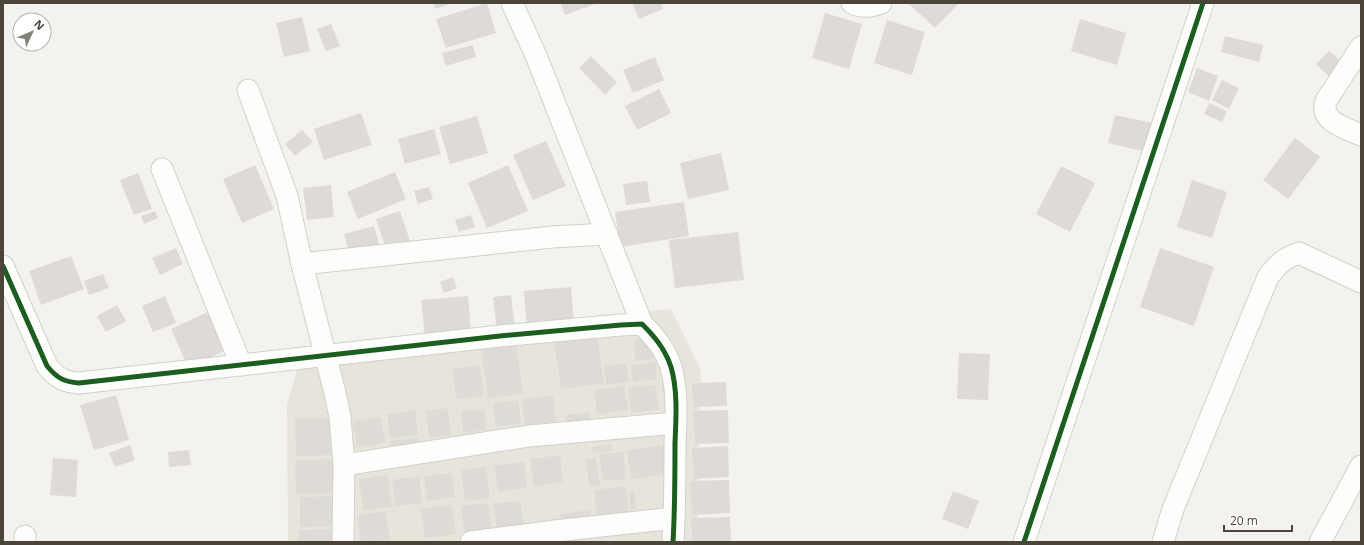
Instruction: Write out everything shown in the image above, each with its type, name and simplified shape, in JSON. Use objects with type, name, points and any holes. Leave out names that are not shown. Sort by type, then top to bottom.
[{"type":"street","points":[[512,3],[537,58],[608,234],[642,324],[657,339],[667,356],[671,368],[675,389],[676,423],[673,542]]},
{"type":"street","points":[[852,3],[858,6],[870,7],[881,3]]},
{"type":"street","points":[[1024,542],[1204,3]]},
{"type":"street","points":[[1361,47],[1326,101],[1324,108],[1329,119],[1361,135]]},
{"type":"street","points":[[248,90],[287,196],[302,264],[340,417],[344,465],[343,542]]},
{"type":"street","points":[[162,169],[241,364]]},
{"type":"street","points":[[302,264],[552,237],[608,234]]},
{"type":"street","points":[[1163,542],[1173,509],[1268,277],[1278,264],[1288,257],[1299,253],[1361,282]]},
{"type":"street","points":[[3,266],[47,366],[58,378],[68,382],[79,383],[241,364],[507,336],[642,324]]},
{"type":"street","points":[[344,465],[529,436],[676,423]]},
{"type":"street","points":[[1320,542],[1361,466]]},
{"type":"street","points":[[471,542],[674,518]]},
{"type":"shaded area","points":[[671,309],[701,370],[697,542],[288,542],[287,405],[297,370],[357,341]]},
{"type":"building","points":[[433,3],[452,3],[435,9]]},
{"type":"building","points":[[487,3],[496,33],[446,48],[436,19]]},
{"type":"building","points":[[560,3],[594,3],[595,4],[565,15]]},
{"type":"building","points":[[632,3],[661,3],[663,9],[639,19]]},
{"type":"building","points":[[959,3],[935,28],[909,4]]},
{"type":"building","points":[[825,13],[862,24],[849,69],[812,58]]},
{"type":"building","points":[[302,17],[310,51],[284,57],[276,23]]},
{"type":"building","points":[[1080,19],[1126,33],[1117,65],[1071,51]]},
{"type":"building","points":[[887,20],[925,32],[912,75],[874,63]]},
{"type":"building","points":[[331,24],[340,46],[326,51],[317,29]]},
{"type":"building","points":[[1225,36],[1263,45],[1259,62],[1221,52]]},
{"type":"building","points":[[473,45],[476,57],[446,66],[442,53]]},
{"type":"building","points":[[1329,51],[1345,65],[1332,79],[1316,64]]},
{"type":"building","points":[[591,56],[617,82],[605,95],[579,68]]},
{"type":"building","points":[[655,57],[664,80],[633,93],[623,70]]},
{"type":"building","points":[[1197,68],[1218,76],[1209,101],[1188,92]]},
{"type":"building","points":[[1222,80],[1239,88],[1229,109],[1212,100]]},
{"type":"building","points":[[659,89],[671,113],[637,130],[625,106]]},
{"type":"building","points":[[1209,103],[1227,111],[1222,122],[1204,114]]},
{"type":"building","points":[[361,113],[372,145],[324,160],[314,129]]},
{"type":"building","points":[[1115,115],[1153,123],[1146,152],[1108,143]]},
{"type":"building","points":[[477,116],[488,153],[450,164],[439,127]]},
{"type":"building","points":[[434,129],[441,154],[405,164],[398,139]]},
{"type":"building","points":[[302,130],[313,142],[295,156],[285,144]]},
{"type":"building","points":[[1295,138],[1320,157],[1288,199],[1263,180]]},
{"type":"building","points":[[546,141],[566,186],[533,200],[513,155]]},
{"type":"building","points":[[721,153],[729,190],[688,199],[680,163]]},
{"type":"building","points":[[255,165],[274,209],[242,223],[223,179]]},
{"type":"building","points":[[508,165],[528,211],[487,228],[468,183]]},
{"type":"building","points":[[1061,166],[1095,183],[1070,232],[1036,214]]},
{"type":"building","points":[[395,172],[406,199],[358,219],[347,192]]},
{"type":"building","points":[[138,173],[152,209],[134,215],[120,180]]},
{"type":"building","points":[[1192,180],[1227,192],[1212,238],[1177,227]]},
{"type":"building","points":[[647,181],[650,202],[626,205],[623,184]]},
{"type":"building","points":[[331,185],[334,217],[307,220],[303,188]]},
{"type":"building","points":[[429,187],[433,199],[418,204],[414,191]]},
{"type":"building","points":[[684,202],[689,236],[620,247],[615,212]]},
{"type":"building","points":[[155,211],[158,218],[144,224],[141,216]]},
{"type":"building","points":[[400,211],[410,241],[386,249],[376,219]]},
{"type":"building","points":[[471,215],[475,227],[459,232],[455,220]]},
{"type":"building","points":[[374,226],[379,244],[349,252],[344,234]]},
{"type":"building","points":[[738,232],[744,280],[675,288],[669,240]]},
{"type":"building","points":[[176,248],[183,264],[160,275],[152,258]]},
{"type":"building","points":[[1160,248],[1214,267],[1194,326],[1140,307]]},
{"type":"building","points":[[71,256],[84,289],[41,305],[29,271]]},
{"type":"building","points":[[103,274],[109,288],[89,295],[84,281]]},
{"type":"building","points":[[453,277],[457,288],[444,293],[440,282]]},
{"type":"building","points":[[571,287],[574,323],[527,327],[524,291]]},
{"type":"building","points":[[511,295],[515,329],[497,331],[493,297]]},
{"type":"building","points":[[165,296],[176,323],[153,332],[142,306]]},
{"type":"building","points":[[468,296],[471,333],[425,338],[421,300]]},
{"type":"building","points":[[117,305],[126,321],[106,332],[97,316]]},
{"type":"building","points":[[210,311],[227,350],[188,367],[171,329]]},
{"type":"building","points":[[597,336],[604,383],[561,389],[554,341]]},
{"type":"building","points":[[651,338],[654,359],[636,361],[634,340]]},
{"type":"building","points":[[516,344],[523,394],[488,398],[481,348]]},
{"type":"building","points":[[959,353],[990,354],[988,400],[957,399]]},
{"type":"building","points":[[655,362],[657,379],[633,382],[631,365]]},
{"type":"building","points":[[626,363],[629,382],[606,385],[604,366]]},
{"type":"building","points":[[480,365],[484,396],[456,399],[452,369]]},
{"type":"building","points":[[726,382],[727,406],[693,407],[692,383]]},
{"type":"building","points":[[655,385],[659,410],[631,413],[628,388]]},
{"type":"building","points":[[624,386],[628,410],[597,414],[594,390]]},
{"type":"building","points":[[116,395],[129,440],[94,450],[80,405]]},
{"type":"building","points":[[553,395],[556,421],[525,425],[522,399]]},
{"type":"building","points":[[518,400],[521,423],[496,427],[493,404]]},
{"type":"building","points":[[448,408],[451,435],[429,438],[426,411]]},
{"type":"building","points":[[484,409],[487,430],[463,433],[461,412]]},
{"type":"building","points":[[415,410],[418,435],[390,438],[387,414]]},
{"type":"building","points":[[728,410],[729,443],[695,444],[693,411]]},
{"type":"building","points":[[589,412],[591,424],[567,427],[565,415]]},
{"type":"building","points":[[381,417],[385,443],[357,447],[353,421]]},
{"type":"building","points":[[338,418],[339,455],[296,456],[295,419]]},
{"type":"building","points":[[418,438],[420,446],[391,450],[390,441]]},
{"type":"building","points":[[611,444],[612,451],[593,453],[592,447]]},
{"type":"building","points":[[130,445],[135,460],[115,467],[109,453]]},
{"type":"building","points":[[666,445],[670,474],[631,479],[627,450]]},
{"type":"building","points":[[728,446],[729,477],[694,479],[692,448]]},
{"type":"building","points":[[189,450],[191,465],[169,467],[168,452]]},
{"type":"building","points":[[623,452],[626,479],[603,481],[599,454]]},
{"type":"building","points":[[560,455],[563,482],[534,486],[530,459]]},
{"type":"building","points":[[53,458],[78,460],[76,497],[50,495]]},
{"type":"building","points":[[596,458],[600,485],[589,486],[586,459]]},
{"type":"building","points":[[335,459],[336,493],[296,494],[295,460]]},
{"type":"building","points":[[524,462],[527,488],[498,492],[494,466]]},
{"type":"building","points":[[486,466],[490,498],[465,501],[461,470]]},
{"type":"building","points":[[452,473],[455,497],[427,501],[424,476]]},
{"type":"building","points":[[388,475],[392,507],[363,510],[359,479]]},
{"type":"building","points":[[419,476],[422,503],[395,506],[392,480]]},
{"type":"building","points":[[729,480],[730,513],[692,515],[690,481]]},
{"type":"building","points":[[625,486],[629,515],[598,519],[594,490]]},
{"type":"building","points":[[953,491],[979,501],[968,529],[942,519]]},
{"type":"building","points":[[629,492],[634,492],[637,509],[631,510]]},
{"type":"building","points":[[336,496],[337,526],[300,527],[300,497]]},
{"type":"building","points":[[520,501],[524,526],[497,530],[493,504]]},
{"type":"building","points":[[488,503],[492,533],[465,536],[461,506]]},
{"type":"building","points":[[452,505],[456,534],[425,538],[421,509]]},
{"type":"building","points":[[590,510],[591,522],[562,526],[560,514]]},
{"type":"building","points":[[385,511],[390,540],[361,542],[357,515]]},
{"type":"building","points":[[730,517],[731,542],[692,542],[691,518]]},
{"type":"building","points":[[334,529],[334,542],[299,542],[298,530]]},
{"type":"cycle path","points":[[1024,542],[1203,3]]},
{"type":"cycle path","points":[[3,266],[47,366],[61,379],[79,383],[500,336],[642,324],[663,349],[671,367],[675,386],[675,505],[673,542]]}]
